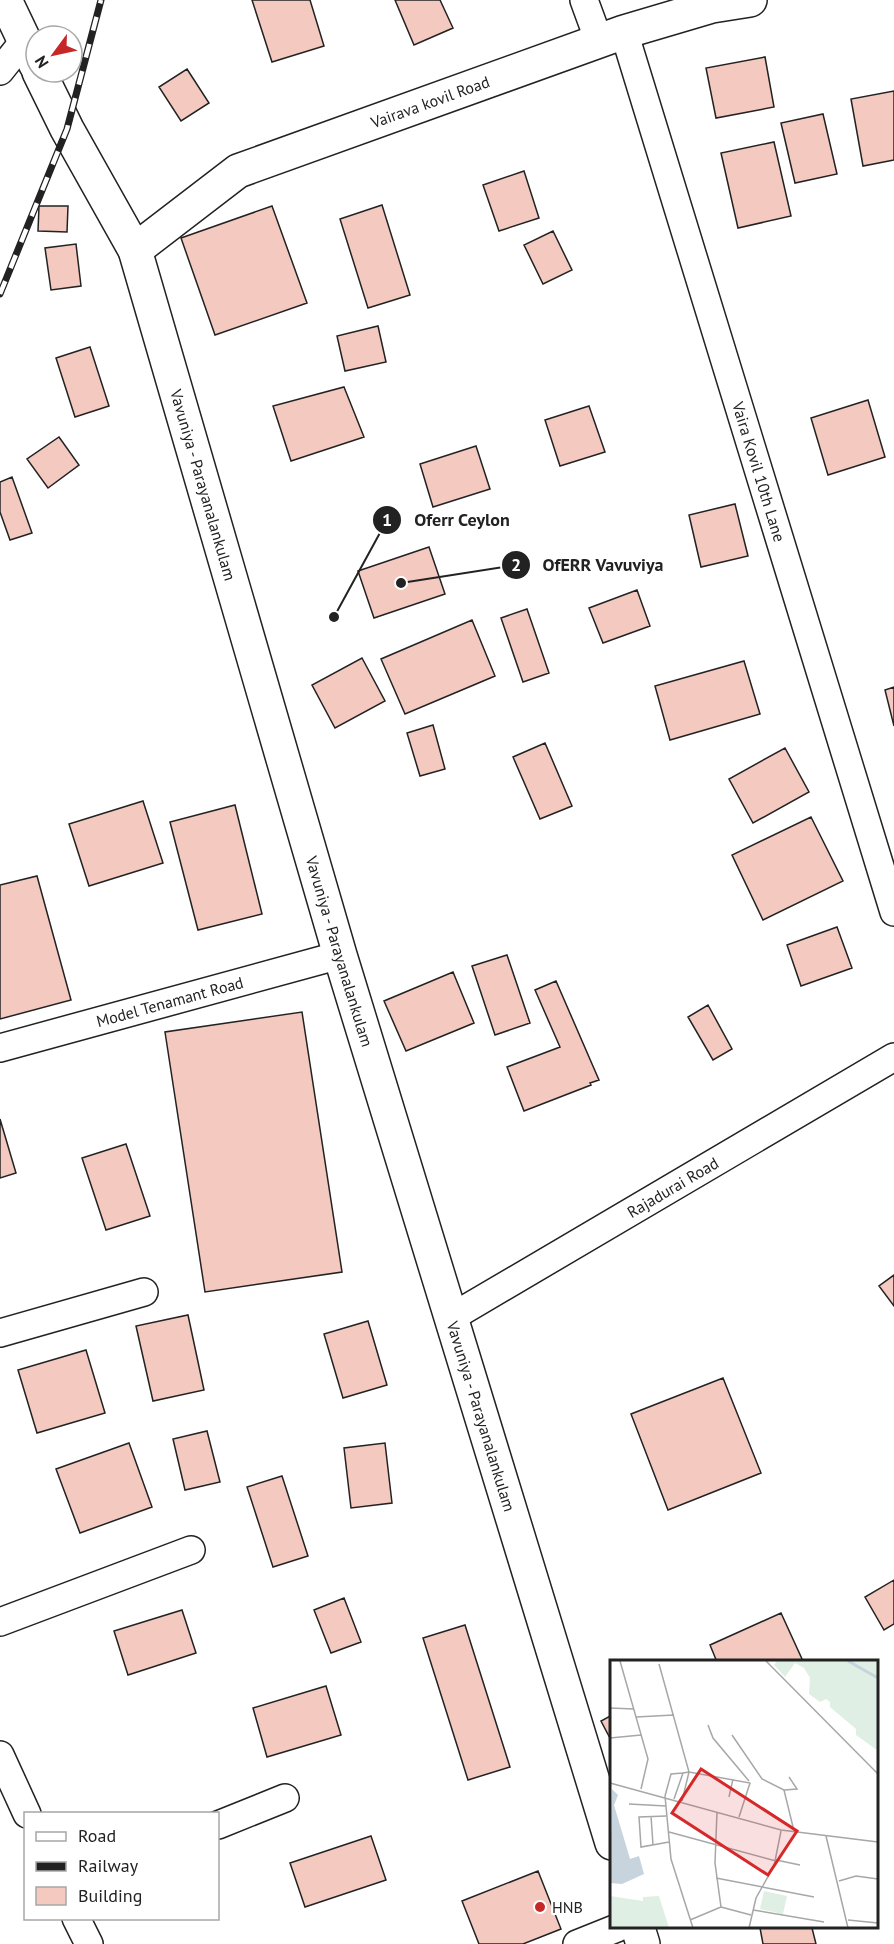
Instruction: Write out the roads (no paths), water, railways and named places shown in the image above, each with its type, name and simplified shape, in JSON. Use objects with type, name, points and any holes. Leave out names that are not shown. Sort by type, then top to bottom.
[{"type":"main road","points":[[5,0],[24,40]]},
{"type":"main road","name":"Vairava kovil Road","points":[[135,250],[238,171],[612,36],[712,6],[750,0]]},
{"type":"main road","name":"Vavuniya - Parayanalankulam","points":[[45,84],[67,129],[135,250],[340,955],[610,1836]]},
{"type":"main road","points":[[638,1929],[643,1944]]},
{"type":"street","name":"Vaira Kovil 10th Lane","points":[[584,0],[612,36],[894,912]]},
{"type":"street","points":[[0,70],[24,56]]},
{"type":"street","name":"Model Tenamant Road","points":[[0,1048],[340,955]]},
{"type":"street","name":"Rajadurai Road","points":[[452,1317],[894,1056]]},
{"type":"street","points":[[0,1333],[144,1292]]},
{"type":"street","points":[[0,1622],[191,1550]]},
{"type":"street","points":[[0,1755],[26,1812]]},
{"type":"street","points":[[219,1826],[285,1798]]},
{"type":"street","points":[[77,1920],[89,1944]]},
{"type":"street","points":[[577,1944],[614,1929]]},
{"type":"railway","points":[[0,294],[67,129],[101,0]]},
{"type":"place","name":"OfERR Vavuviya","points":[[401,583]]},
{"type":"place","name":"Oferr Ceylon","points":[[334,617]]},
{"type":"place","name":"HNB","points":[[540,1907]]}]
